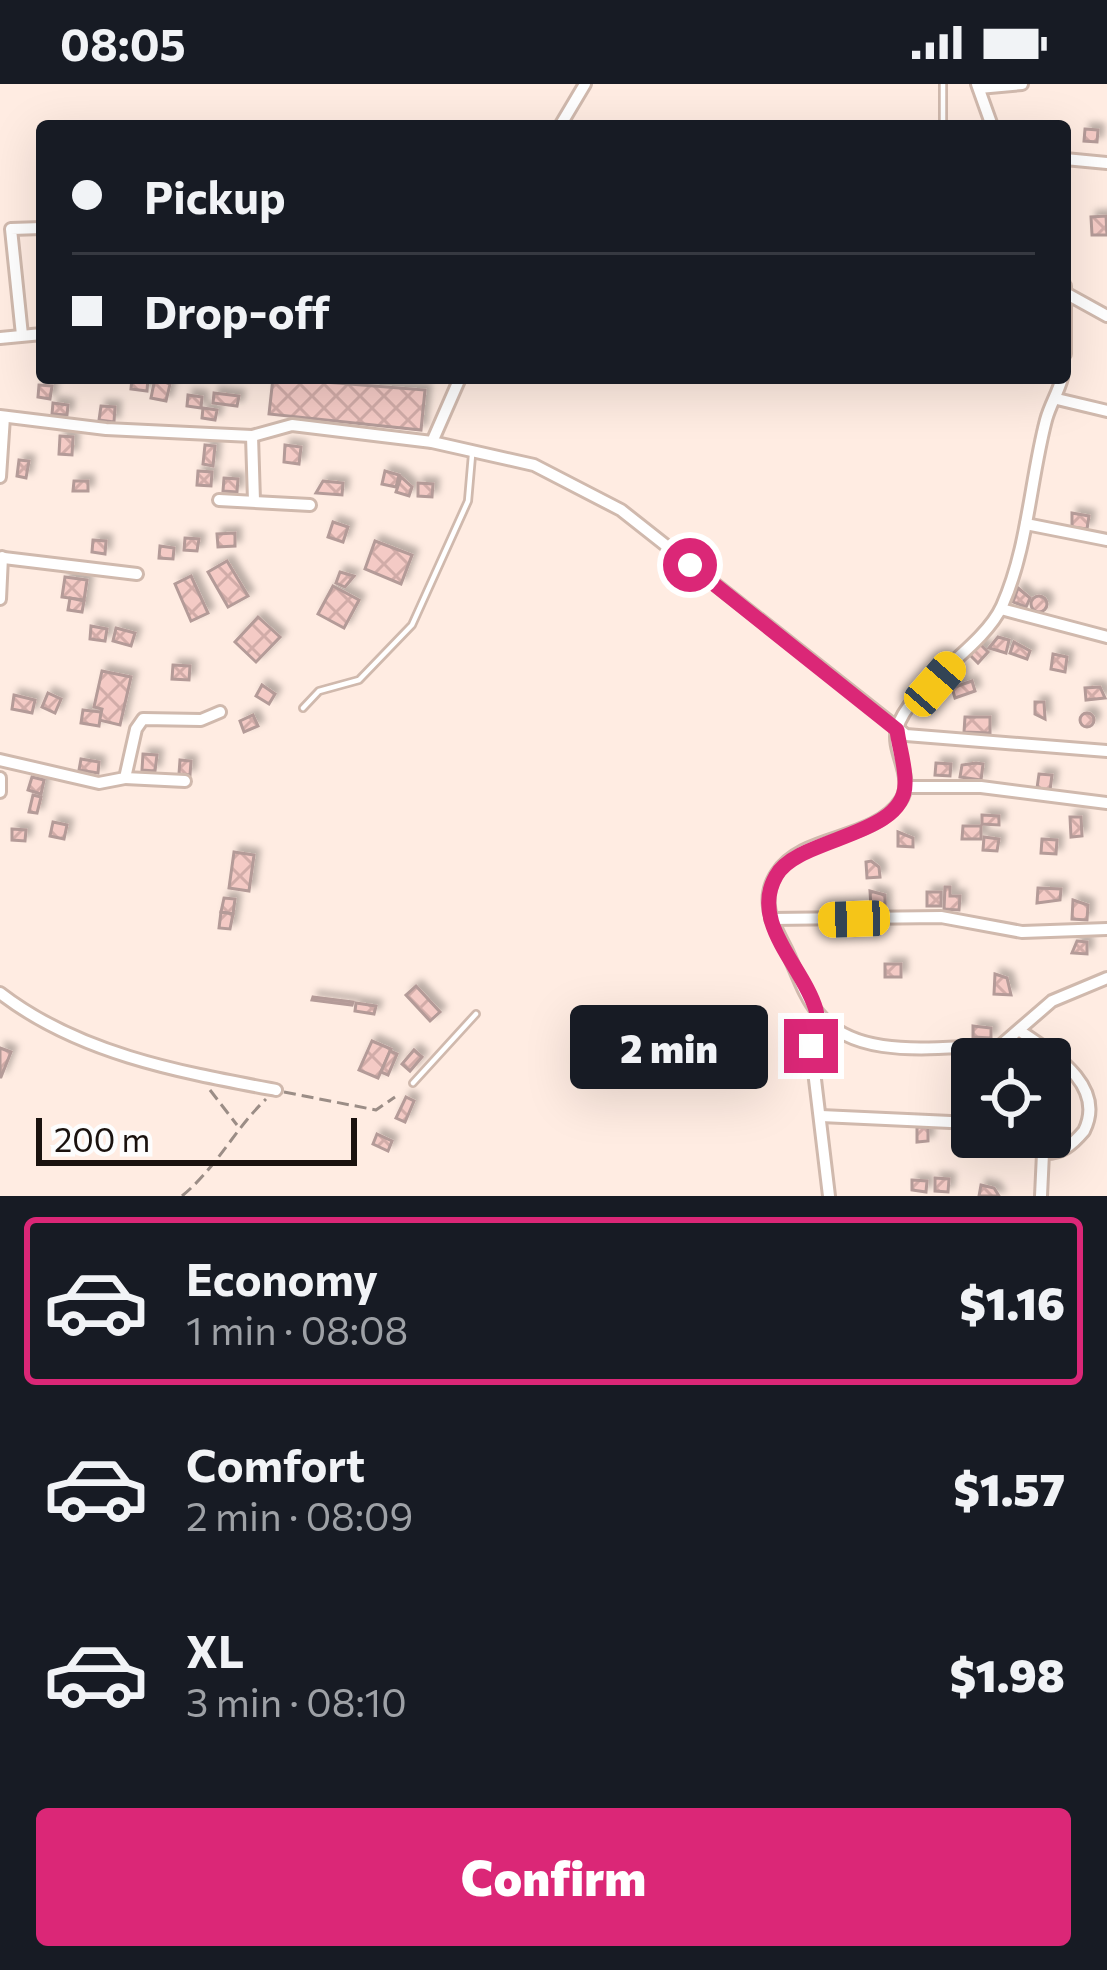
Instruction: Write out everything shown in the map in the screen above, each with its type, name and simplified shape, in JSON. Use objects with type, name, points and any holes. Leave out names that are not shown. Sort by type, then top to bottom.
[{"type":"street","points":[[564,120],[585,84]]},
{"type":"street","points":[[990,120],[978,86],[1022,84]]},
{"type":"street","points":[[1071,160],[1107,163]]},
{"type":"street","points":[[22,335],[11,229],[36,228]]},
{"type":"street","points":[[1071,293],[1107,316]]},
{"type":"street","points":[[0,338],[36,334]]},
{"type":"street","points":[[432,442],[457,384]]},
{"type":"street","points":[[1061,384],[1047,416],[1026,524],[1001,609],[935,684],[912,699],[897,730],[906,788],[876,824],[777,872],[767,899],[771,920],[818,1014],[854,1042],[1000,1046],[1052,1001],[1107,978]]},
{"type":"street","points":[[1057,399],[1107,411]]},
{"type":"street","points":[[0,477],[2,417],[106,430],[252,436],[292,425],[432,442],[534,465],[608,501],[897,730],[1107,751]]},
{"type":"street","points":[[252,436],[254,501]]},
{"type":"street","points":[[219,500],[310,505]]},
{"type":"street","points":[[1026,524],[1107,540]]},
{"type":"street","points":[[0,599],[2,556],[137,574]]},
{"type":"street","points":[[1001,609],[1107,638]]},
{"type":"street","points":[[125,778],[136,728],[143,719],[201,720],[220,712]]},
{"type":"street","points":[[0,760],[99,783],[125,778],[185,781]]},
{"type":"street","points":[[0,778],[0,792]]},
{"type":"street","points":[[906,788],[981,787],[1107,803]]},
{"type":"street","points":[[771,920],[941,917],[1022,932],[1107,929]]},
{"type":"street","points":[[0,993],[34,1019],[154,1067],[276,1090]]},
{"type":"street","points":[[818,1014],[811,1046],[829,1196]]},
{"type":"street","points":[[1020,1031],[1030,1038]]},
{"type":"street","points":[[1071,1066],[1093,1089],[1094,1110],[1071,1143]]},
{"type":"street","points":[[821,1116],[951,1122]]},
{"type":"street","points":[[1041,1196],[1043,1158]]},
{"type":"lane","points":[[943,120],[944,84]]},
{"type":"lane","points":[[303,708],[319,691],[340,681],[359,680],[412,625],[468,500],[472,450]]},
{"type":"lane","points":[[412,1083],[476,1014]]},
{"type":"path","points":[[199,1076],[238,1126]]},
{"type":"path","points":[[182,1196],[216,1167],[238,1126],[276,1090],[376,1110],[394,1097]]},
{"type":"building","points":[[1085,129],[1098,130],[1097,142],[1084,141]]},
{"type":"building","points":[[1106,216],[1107,235],[1092,235],[1091,217]]},
{"type":"building","points":[[131,384],[148,384],[147,391],[131,389]]},
{"type":"building","points":[[154,384],[170,384],[166,401],[151,398]]},
{"type":"building","points":[[272,384],[425,390],[421,430],[269,414]]},
{"type":"building","points":[[39,385],[52,386],[50,399],[38,397]]},
{"type":"building","points":[[214,393],[239,396],[237,406],[213,403]]},
{"type":"building","points":[[188,395],[202,397],[201,408],[187,406]]},
{"type":"building","points":[[53,403],[68,405],[67,415],[52,414]]},
{"type":"building","points":[[101,406],[115,407],[114,422],[99,420]]},
{"type":"building","points":[[203,408],[217,410],[215,420],[202,418]]},
{"type":"building","points":[[60,436],[73,437],[72,455],[59,454]]},
{"type":"building","points":[[205,445],[215,446],[213,466],[203,464]]},
{"type":"building","points":[[285,445],[301,447],[299,464],[284,462]]},
{"type":"building","points":[[19,460],[29,461],[26,478],[17,476]]},
{"type":"building","points":[[198,471],[212,472],[211,486],[197,485]]},
{"type":"building","points":[[385,471],[399,475],[396,487],[382,484]]},
{"type":"building","points":[[401,477],[412,487],[409,496],[396,492]]},
{"type":"building","points":[[224,478],[238,479],[237,492],[223,491]]},
{"type":"building","points":[[74,481],[88,481],[88,491],[73,491]]},
{"type":"building","points":[[323,481],[343,483],[342,495],[316,493]]},
{"type":"building","points":[[418,483],[433,484],[432,497],[418,496]]},
{"type":"building","points":[[1072,513],[1089,516],[1087,529],[1072,527]]},
{"type":"building","points":[[333,522],[348,527],[343,542],[328,537]]},
{"type":"building","points":[[235,533],[235,546],[218,547],[217,534]]},
{"type":"building","points":[[185,538],[199,539],[197,551],[184,550]]},
{"type":"building","points":[[93,540],[106,541],[105,554],[92,552]]},
{"type":"building","points":[[375,541],[412,555],[401,584],[365,569]]},
{"type":"building","points":[[160,546],[174,548],[173,559],[159,558]]},
{"type":"building","points":[[227,561],[248,596],[228,607],[208,572]]},
{"type":"building","points":[[340,572],[354,576],[345,587],[336,583]]},
{"type":"building","points":[[191,576],[208,613],[191,621],[175,584]]},
{"type":"building","points":[[65,577],[87,580],[84,600],[62,597]]},
{"type":"building","points":[[333,586],[359,600],[344,628],[318,614]]},
{"type":"building","points":[[1018,588],[1030,598],[1026,607],[1013,602]]},
{"type":"building","points":[[1039,596],[1047,604],[1039,612],[1031,604]]},
{"type":"building","points":[[70,598],[84,601],[82,612],[68,610]]},
{"type":"building","points":[[258,617],[280,637],[256,662],[235,642]]},
{"type":"building","points":[[91,626],[107,629],[105,641],[90,639]]},
{"type":"building","points":[[116,628],[135,633],[131,646],[113,641]]},
{"type":"building","points":[[998,637],[1009,640],[1006,653],[989,648]]},
{"type":"building","points":[[1014,642],[1030,651],[1027,659],[1010,653]]},
{"type":"building","points":[[979,643],[988,652],[978,663],[969,654]]},
{"type":"building","points":[[1053,654],[1067,657],[1065,672],[1051,669]]},
{"type":"building","points":[[173,665],[190,666],[189,680],[172,679]]},
{"type":"building","points":[[102,671],[131,677],[120,725],[99,720],[102,709],[94,707]]},
{"type":"building","points":[[972,681],[975,691],[955,698],[952,688]]},
{"type":"building","points":[[262,685],[275,694],[269,704],[256,696]]},
{"type":"building","points":[[1100,687],[1105,698],[1086,700],[1085,688]]},
{"type":"building","points":[[48,693],[61,699],[55,713],[42,707]]},
{"type":"building","points":[[14,695],[35,700],[32,713],[12,709]]},
{"type":"building","points":[[1035,702],[1044,702],[1045,719],[1035,714]]},
{"type":"building","points":[[83,710],[101,712],[99,726],[81,723]]},
{"type":"building","points":[[1087,713],[1094,720],[1087,727],[1080,720]]},
{"type":"building","points":[[253,715],[258,726],[244,732],[240,721]]},
{"type":"building","points":[[965,717],[990,717],[990,733],[964,732]]},
{"type":"building","points":[[143,754],[157,755],[155,771],[142,770]]},
{"type":"building","points":[[81,759],[99,762],[98,773],[79,770]]},
{"type":"building","points":[[180,760],[191,761],[190,775],[179,774]]},
{"type":"building","points":[[936,763],[951,764],[950,776],[935,775]]},
{"type":"building","points":[[983,764],[981,780],[960,777],[962,765]]},
{"type":"building","points":[[1039,774],[1052,775],[1050,790],[1037,788]]},
{"type":"building","points":[[32,777],[44,780],[41,794],[28,790]]},
{"type":"building","points":[[33,795],[41,797],[37,813],[29,812]]},
{"type":"building","points":[[982,815],[999,816],[999,825],[982,824]]},
{"type":"building","points":[[1070,817],[1081,817],[1082,836],[1071,837]]},
{"type":"building","points":[[53,822],[67,825],[64,839],[50,836]]},
{"type":"building","points":[[963,826],[981,826],[981,839],[962,839]]},
{"type":"building","points":[[12,829],[26,830],[25,841],[12,840]]},
{"type":"building","points":[[898,832],[913,838],[913,847],[898,846]]},
{"type":"building","points":[[984,837],[999,839],[997,851],[983,850]]},
{"type":"building","points":[[1042,839],[1057,840],[1056,854],[1041,853]]},
{"type":"building","points":[[234,852],[254,855],[249,891],[229,888]]},
{"type":"building","points":[[866,862],[879,867],[880,877],[867,878]]},
{"type":"building","points":[[945,887],[950,887],[950,896],[960,896],[959,910],[944,909]]},
{"type":"building","points":[[1038,888],[1061,889],[1060,900],[1037,903]]},
{"type":"building","points":[[870,891],[885,895],[885,907],[871,908]]},
{"type":"building","points":[[927,892],[941,892],[941,906],[927,906]]},
{"type":"building","points":[[224,898],[235,899],[233,914],[221,912]]},
{"type":"building","points":[[1073,900],[1088,905],[1087,920],[1072,919]]},
{"type":"building","points":[[221,912],[233,914],[230,929],[219,928]]},
{"type":"building","points":[[1077,941],[1087,942],[1087,954],[1072,953]]},
{"type":"building","points":[[885,964],[901,964],[901,977],[885,977]]},
{"type":"building","points":[[995,974],[1007,978],[1011,995],[994,994]]},
{"type":"building","points":[[416,986],[440,1012],[430,1021],[406,995]]},
{"type":"building","points":[[313,997],[353,1002],[312,1000]]},
{"type":"building","points":[[356,1003],[376,1006],[374,1014],[355,1011]]},
{"type":"building","points":[[973,1026],[991,1028],[991,1038],[973,1037]]},
{"type":"building","points":[[372,1041],[391,1049],[378,1078],[359,1070]]},
{"type":"building","points":[[0,1048],[11,1052],[1,1077],[0,1077]]},
{"type":"building","points":[[414,1050],[422,1057],[410,1071],[402,1064]]},
{"type":"building","points":[[390,1051],[397,1054],[388,1075],[381,1072]]},
{"type":"building","points":[[406,1097],[414,1101],[405,1122],[396,1118]]},
{"type":"building","points":[[917,1127],[928,1127],[928,1141],[917,1142]]},
{"type":"building","points":[[377,1134],[392,1141],[388,1151],[373,1144]]},
{"type":"building","points":[[935,1178],[949,1179],[948,1192],[935,1191]]},
{"type":"building","points":[[912,1180],[927,1181],[926,1192],[912,1190]]},
{"type":"building","points":[[981,1185],[994,1188],[999,1196],[979,1196]]},
{"type":"route","points":[[690,565],[897,730],[906,788],[900,801],[876,824],[791,860],[777,872],[767,899],[771,920],[818,1014],[811,1046]]}]
